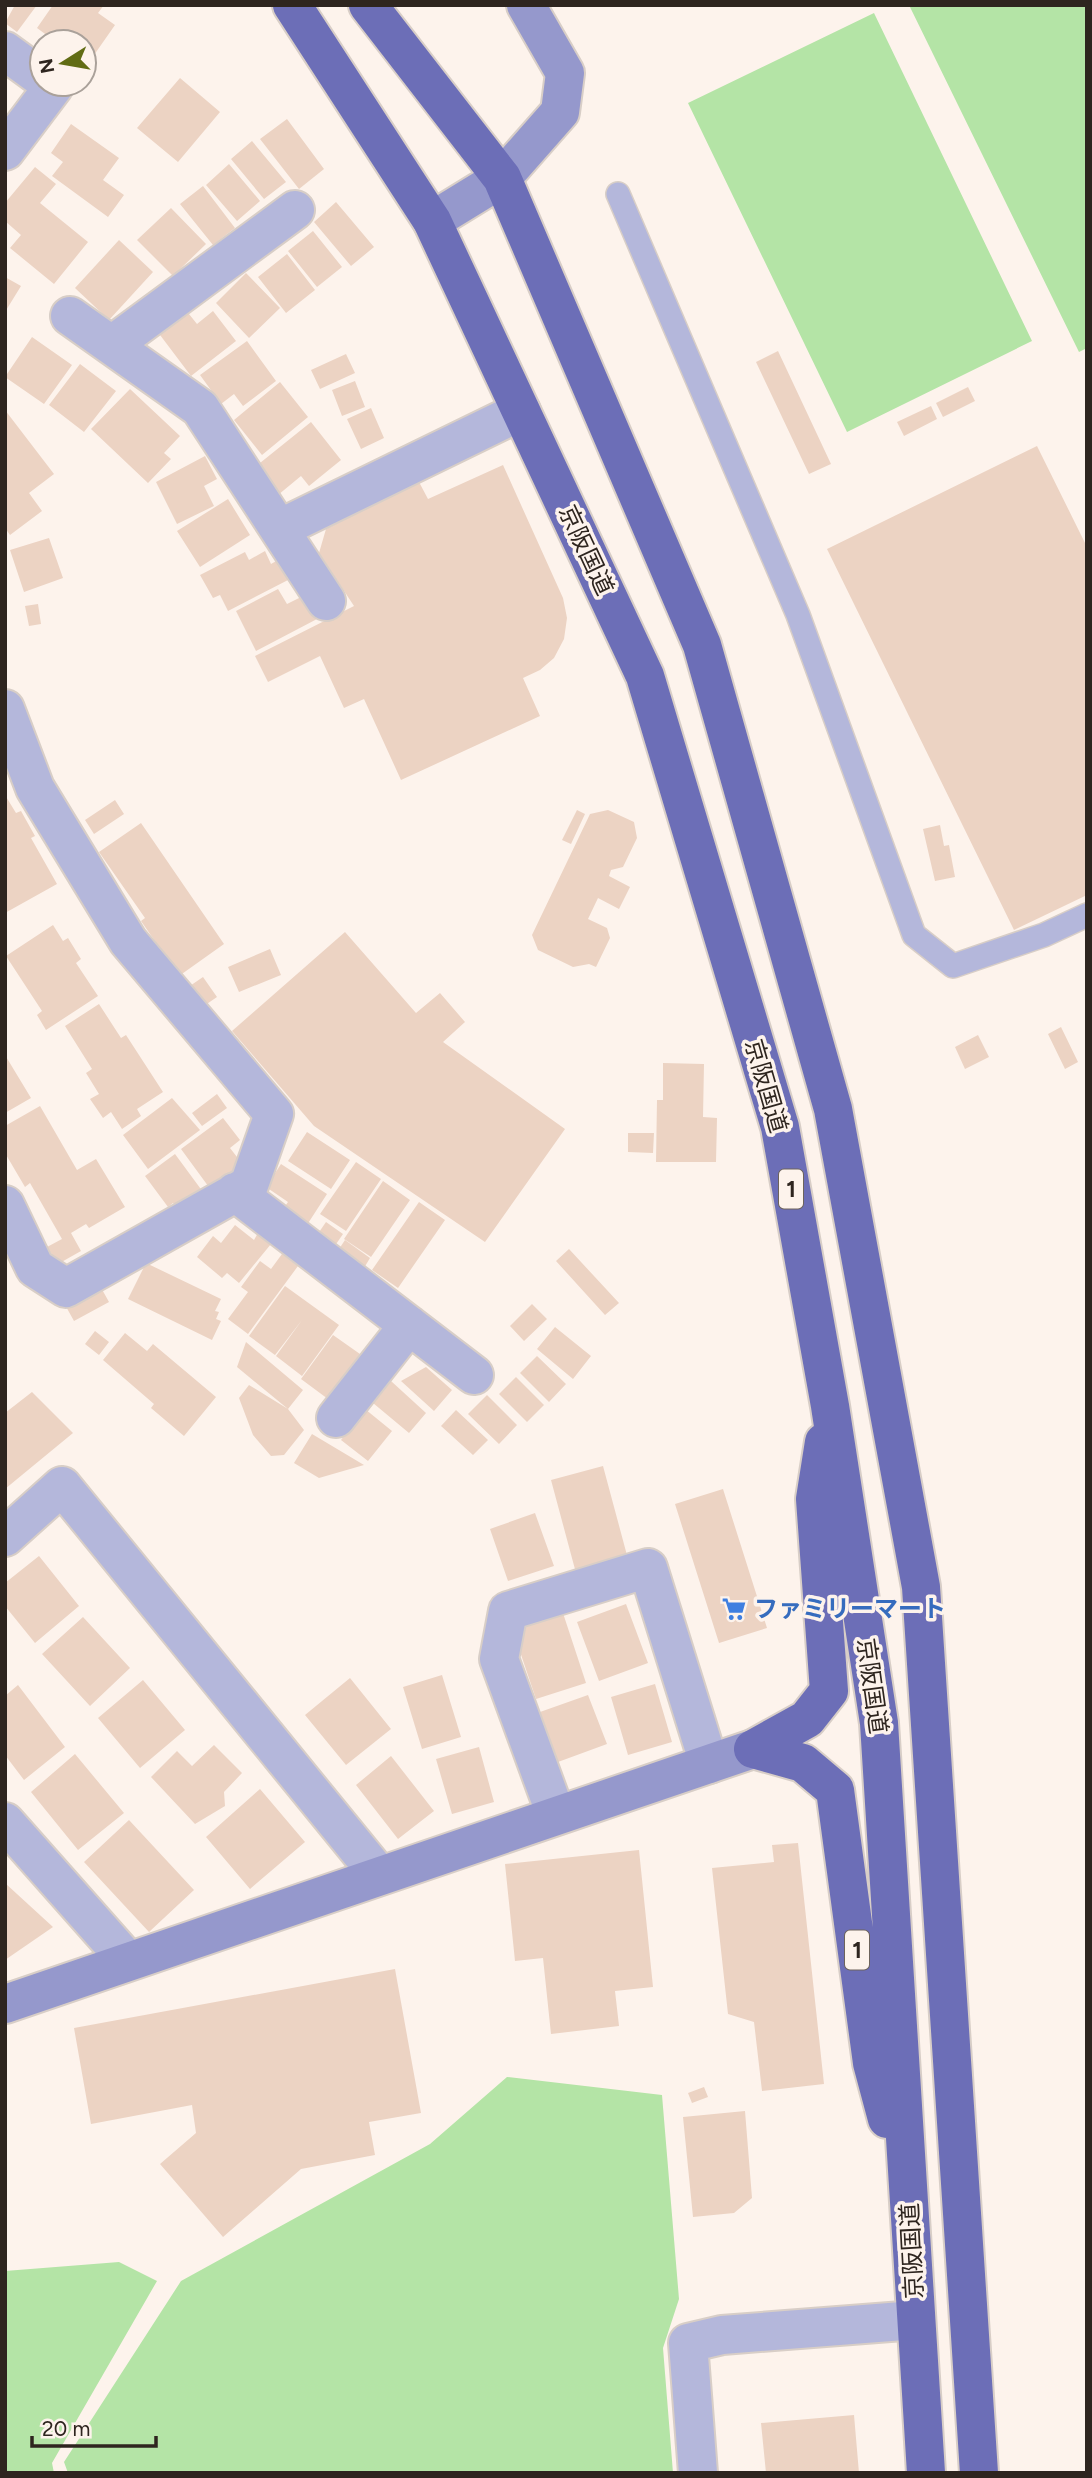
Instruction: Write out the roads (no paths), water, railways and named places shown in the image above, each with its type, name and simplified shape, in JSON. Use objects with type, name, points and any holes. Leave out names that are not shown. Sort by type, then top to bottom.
[{"type":"highway","name":"京阪国道","points":[[292,5],[432,220],[645,676],[780,1128],[830,1406],[878,1723],[926,2473]]},
{"type":"highway","points":[[368,5],[502,178],[702,645],[833,1109],[921,1587],[979,2473]]},
{"type":"highway","name":"1","points":[[753,1749],[807,1719],[830,1691],[815,1499],[830,1406]]},
{"type":"highway","name":"1","points":[[753,1749],[803,1763],[835,1790],[872,2063],[909,2198]]},
{"type":"street","points":[[432,220],[502,178],[561,112],[565,73],[526,5]]},
{"type":"street","points":[[5,51],[28,68]]},
{"type":"street","points":[[5,150],[45,98]]},
{"type":"street","points":[[112,345],[295,210]]},
{"type":"street","points":[[70,316],[200,408],[326,601]]},
{"type":"street","points":[[279,529],[521,411]]},
{"type":"street","points":[[5,709],[35,788],[128,941],[274,1114],[249,1185],[66,1288],[36,1268],[5,1205]]},
{"type":"street","points":[[236,1192],[474,1375]]},
{"type":"street","points":[[336,1418],[409,1325]]},
{"type":"street","points":[[5,1536],[62,1486],[379,1875]]},
{"type":"street","points":[[556,1815],[499,1659],[508,1611],[648,1568],[709,1764]]},
{"type":"street","points":[[5,2004],[753,1749]]},
{"type":"street","points":[[5,1822],[128,1961]]},
{"type":"street","points":[[698,2473],[688,2343],[722,2335],[916,2320]]},
{"type":"lane","points":[[618,194],[798,615],[914,935],[953,967],[1044,935],[1087,915]]},
{"type":"place","name":"ファミリーマート","points":[[734,1609]]}]
